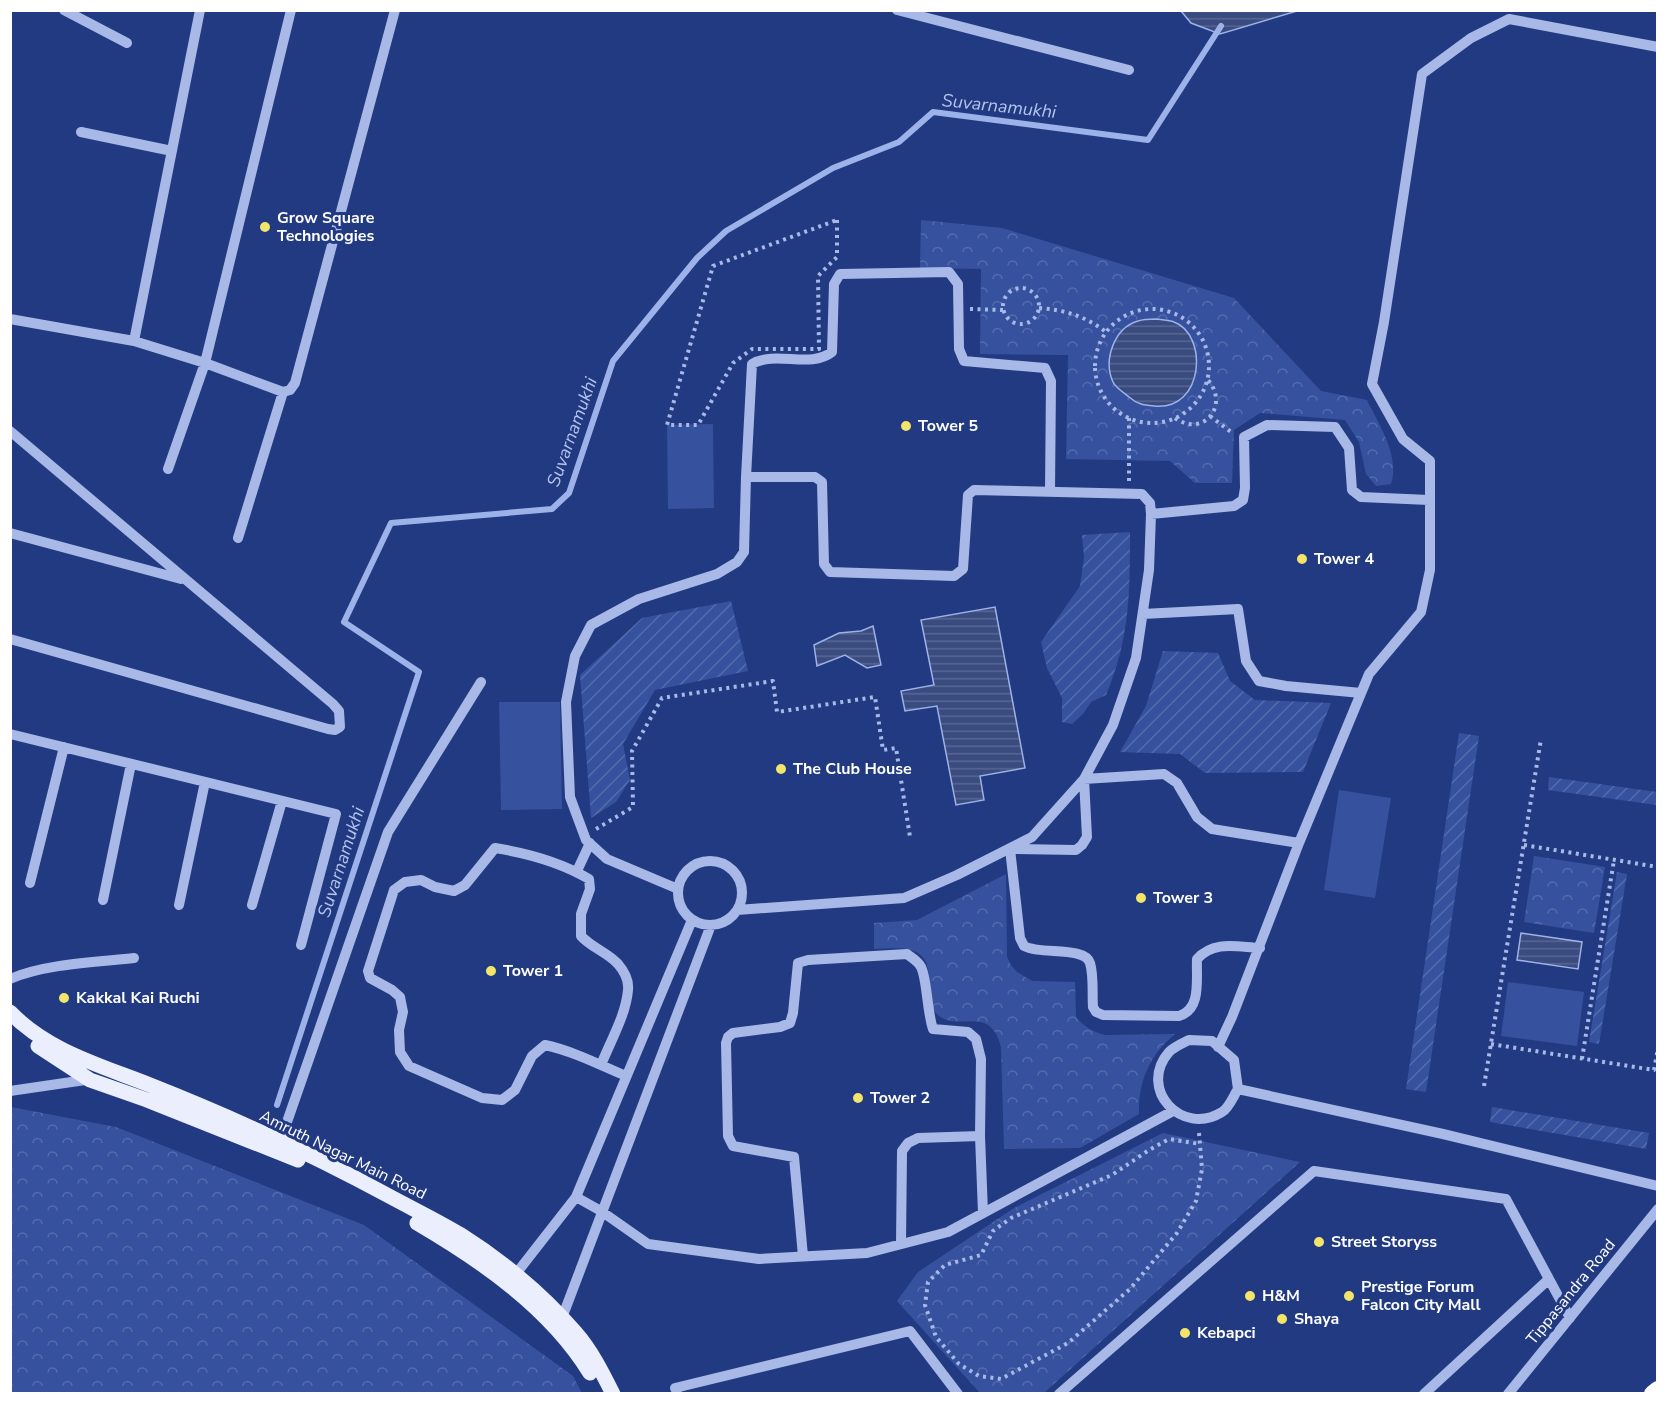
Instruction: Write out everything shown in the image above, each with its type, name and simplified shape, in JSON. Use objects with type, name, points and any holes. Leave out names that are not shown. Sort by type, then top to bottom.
[{"type":"highway","points":[[1653,1394],[1658,1390]]},
{"type":"main road","name":"Amruth Nagar Main Road","points":[[10,1012],[19,1021],[48,1040],[102,1068],[151,1085],[280,1142],[361,1181],[460,1235],[515,1275],[562,1318],[587,1348],[613,1394]]},
{"type":"main road","name":"Amruth Nagar Main Road","points":[[10,1027],[90,1080],[147,1100],[309,1165],[402,1213],[446,1240],[519,1293],[557,1329],[579,1354],[602,1394]]},
{"type":"street","points":[[64,10],[84,15],[127,43]]},
{"type":"street","points":[[134,341],[200,10]]},
{"type":"street","points":[[168,469],[205,363],[291,10]]},
{"type":"street","points":[[10,319],[134,341],[205,363],[283,392],[290,390],[294,383],[395,10]]},
{"type":"street","points":[[897,10],[1129,70]]},
{"type":"street","points":[[1218,1047],[1369,674],[1421,612],[1430,570],[1430,461],[1403,439],[1372,384],[1384,322],[1422,74],[1471,38],[1509,19],[1658,47]]},
{"type":"street","points":[[81,132],[172,151]]},
{"type":"street","points":[[678,889],[607,859],[587,840],[570,796],[566,702],[575,656],[591,625],[639,599],[717,574],[737,561],[744,552],[752,364],[761,358],[823,359],[832,352],[834,284],[840,274],[949,272],[958,284],[959,349],[964,361],[1045,368],[1051,381],[1050,491]]},
{"type":"street","points":[[238,538],[283,392]]},
{"type":"street","points":[[1151,514],[1234,506],[1243,500],[1245,488],[1244,437],[1267,425],[1335,427],[1349,448],[1352,490],[1361,497],[1429,500]]},
{"type":"street","points":[[10,430],[333,704],[339,711],[340,727],[335,730],[328,729],[10,639]]},
{"type":"street","points":[[737,910],[904,898],[1032,837],[1084,779],[1113,725],[1136,658],[1149,570],[1151,514],[1150,503],[1142,494],[974,490],[968,495],[963,569],[954,576],[830,573],[824,564],[822,482],[815,477],[746,477]]},
{"type":"street","points":[[10,533],[186,580]]},
{"type":"street","points":[[1143,614],[1238,609],[1246,661],[1259,681],[1286,686],[1361,693]]},
{"type":"street","points":[[280,1142],[388,832],[481,682]]},
{"type":"street","points":[[10,734],[336,814],[301,945]]},
{"type":"street","points":[[30,883],[64,747]]},
{"type":"street","points":[[103,900],[131,764]]},
{"type":"street","points":[[1084,779],[1164,774],[1177,783],[1197,817],[1212,830],[1299,843]]},
{"type":"street","points":[[1010,849],[1076,850],[1082,845],[1087,837],[1084,779]]},
{"type":"street","points":[[180,905],[205,782]]},
{"type":"street","points":[[252,905],[282,801]]},
{"type":"street","points":[[577,872],[587,840]]},
{"type":"street","points":[[601,1065],[622,1012],[628,988],[625,973],[619,965],[602,950],[587,943],[581,936],[581,914],[590,889],[589,879],[577,872],[514,851],[495,848],[465,885],[454,891],[421,880],[405,882],[394,890],[368,971],[370,978],[400,997],[403,1012],[399,1030],[400,1052],[409,1066],[482,1098],[502,1100],[515,1090],[532,1056],[545,1045],[563,1049],[627,1076]]},
{"type":"street","points":[[1010,849],[1020,938],[1024,946],[1032,951],[1077,953],[1086,956],[1090,963],[1093,1007],[1096,1012],[1103,1015],[1179,1016],[1186,1014],[1192,1008],[1196,998],[1197,959],[1205,950],[1217,946],[1260,948]]},
{"type":"street","points":[[700,862],[718,862],[727,865],[739,878],[742,896],[737,910],[726,921],[711,925],[692,920],[680,906],[678,889],[685,872],[692,866],[700,862]]},
{"type":"street","points":[[515,1275],[576,1197],[692,920]]},
{"type":"street","points":[[562,1318],[711,925]]},
{"type":"street","points":[[803,1256],[794,1157],[733,1146],[728,1136],[726,1043],[728,1037],[733,1033],[780,1027],[790,1023],[794,1013],[798,963],[808,960],[907,954],[916,960],[922,969],[928,1016],[933,1029],[968,1032],[976,1039],[981,1059],[980,1136],[983,1213]]},
{"type":"street","points":[[10,979],[21,974],[52,968],[134,958]]},
{"type":"street","points":[[1190,1040],[1212,1041],[1218,1047],[1234,1060],[1238,1089],[1224,1112],[1198,1120],[1173,1111],[1160,1093],[1159,1082],[1159,1071],[1170,1051],[1190,1040]]},
{"type":"street","points":[[10,1091],[90,1080],[102,1068]]},
{"type":"street","points":[[1238,1089],[1443,1134],[1658,1186]]},
{"type":"street","points":[[576,1197],[602,1211],[648,1244],[759,1259],[867,1253],[948,1232],[1173,1111]]},
{"type":"street","points":[[901,1244],[902,1151],[908,1143],[918,1138],[980,1136]]},
{"type":"street","points":[[1059,1394],[1314,1171],[1506,1199],[1570,1318]]},
{"type":"street","name":"Tippasandra Road","points":[[1508,1394],[1658,1209]]},
{"type":"street","points":[[1424,1394],[1549,1279]]},
{"type":"street","points":[[678,1394],[675,1388],[910,1332],[958,1394]]},
{"type":"path","points":[[837,220],[837,257],[818,276],[819,349],[752,349],[733,363],[698,425],[667,425],[706,289],[713,266],[837,220]]},
{"type":"path","points":[[1017,288],[1031,290],[1037,296],[1039,308],[1036,317],[1023,324],[1010,321],[1003,310],[1005,297],[1017,288]]},
{"type":"path","points":[[1039,308],[1070,312],[1106,332]]},
{"type":"path","points":[[958,309],[1003,310]]},
{"type":"path","points":[[1139,310],[1165,310],[1178,315],[1194,327],[1205,343],[1208,355],[1208,380],[1196,403],[1175,418],[1150,422],[1129,417],[1116,410],[1107,401],[1096,379],[1096,355],[1099,343],[1115,322],[1139,310]]},
{"type":"path","points":[[1175,418],[1182,422],[1197,424],[1210,416],[1215,409],[1216,394],[1208,380]]},
{"type":"path","points":[[1210,416],[1245,443]]},
{"type":"path","points":[[1129,417],[1129,494]]},
{"type":"path","points":[[587,840],[633,807],[632,751],[662,698],[773,681],[777,712],[875,697],[883,750],[896,748],[910,837]]},
{"type":"path","points":[[1484,1086],[1541,739]]},
{"type":"path","points":[[1524,845],[1658,867]]},
{"type":"path","points":[[1582,1059],[1614,860]]},
{"type":"path","points":[[1491,1044],[1654,1070],[1658,1048]]},
{"type":"path","points":[[1198,1120],[1200,1144],[1202,1169],[1197,1201],[1177,1233],[1130,1289],[1068,1343],[1000,1379],[979,1376],[959,1364],[936,1337],[925,1305],[926,1293],[928,1282],[945,1265],[981,1255],[993,1231],[1011,1218],[1112,1174],[1169,1139],[1200,1144]]},
{"type":"green space","points":[[921,220],[1002,228],[1234,298],[1321,391],[1367,400],[1391,452],[1393,473],[1391,484],[1376,486],[1366,474],[1359,442],[1345,420],[1260,413],[1234,430],[1232,483],[1195,483],[1170,461],[1066,459],[1068,355],[980,354],[981,269],[920,268]]},
{"type":"green space","points":[[713,424],[714,508],[668,509],[667,425]]},
{"type":"green space","points":[[1130,532],[1127,615],[1114,674],[1106,695],[1091,702],[1072,724],[1062,722],[1062,698],[1047,668],[1041,642],[1080,586],[1084,557],[1082,535]]},
{"type":"green space","points":[[731,601],[748,671],[655,690],[623,744],[630,780],[616,802],[591,818],[580,675],[642,618]]},
{"type":"green space","points":[[1163,651],[1218,653],[1230,681],[1255,700],[1331,703],[1303,772],[1205,773],[1180,754],[1120,752],[1146,706]]},
{"type":"green space","points":[[499,702],[560,702],[562,809],[501,810]]},
{"type":"green space","points":[[1459,733],[1479,736],[1426,1092],[1406,1089]]},
{"type":"green space","points":[[1549,777],[1657,792],[1657,805],[1548,790]]},
{"type":"green space","points":[[1339,790],[1391,798],[1375,898],[1324,890]]},
{"type":"green space","points":[[1534,856],[1605,867],[1594,933],[1524,922]]},
{"type":"green space","points":[[1617,872],[1627,874],[1599,1044],[1589,1042]]},
{"type":"green space","points":[[1006,874],[1007,957],[1017,972],[1032,981],[1075,982],[1076,1017],[1097,1032],[1105,1035],[1175,1034],[1152,1060],[1147,1070],[1139,1102],[1139,1114],[1080,1148],[1004,1149],[1001,1047],[996,1034],[982,1022],[946,1020],[938,1015],[933,1008],[926,962],[920,955],[907,949],[874,949],[874,923],[917,920]]},
{"type":"green space","points":[[1508,982],[1584,992],[1577,1046],[1501,1036]]},
{"type":"green space","points":[[11,1107],[116,1127],[364,1225],[573,1376],[582,1393],[11,1393]]},
{"type":"green space","points":[[1492,1107],[1649,1133],[1646,1149],[1490,1122]]},
{"type":"green space","points":[[1163,1133],[1300,1162],[1044,1393],[980,1393],[897,1301],[918,1272],[1014,1208]]},
{"type":"shaded area","points":[[1181,11],[1297,11],[1220,34],[1191,23]]},
{"type":"shaded area","points":[[1156,319],[1174,322],[1185,329],[1196,355],[1196,370],[1192,385],[1183,397],[1171,404],[1154,406],[1138,403],[1118,388],[1113,382],[1109,364],[1113,346],[1123,330],[1138,321]]},
{"type":"shaded area","points":[[995,607],[1025,768],[980,776],[984,800],[956,805],[937,706],[905,711],[901,691],[934,685],[921,620]]},
{"type":"shaded area","points":[[873,626],[881,665],[867,668],[845,655],[817,666],[814,645],[839,633],[861,631]]},
{"type":"shaded area","points":[[1521,933],[1582,942],[1578,969],[1517,960]]},
{"type":"waterway","name":"Suvarnamukhi","points":[[277,1105],[419,672],[344,622],[391,523],[552,509],[569,493],[613,361],[697,258],[726,231],[833,168],[899,142],[933,112],[1148,140],[1221,26]]},
{"type":"place","name":"Grow Square Technologies","points":[[265,227]]},
{"type":"place","name":"Tower 5","points":[[906,426]]},
{"type":"place","name":"Tower 4","points":[[1302,559]]},
{"type":"place","name":"The Club House","points":[[781,769]]},
{"type":"place","name":"Tower 3","points":[[1141,898]]},
{"type":"place","name":"Tower 1","points":[[491,971]]},
{"type":"place","name":"Kakkal Kai Ruchi","points":[[64,998]]},
{"type":"place","name":"Tower 2","points":[[858,1098]]},
{"type":"place","name":"Street Storyss","points":[[1319,1242]]},
{"type":"place","name":"H&M","points":[[1250,1296]]},
{"type":"place","name":"Prestige Forum Falcon City Mall","points":[[1349,1296]]},
{"type":"place","name":"Shaya","points":[[1282,1319]]},
{"type":"place","name":"Kebapci","points":[[1185,1333]]}]
